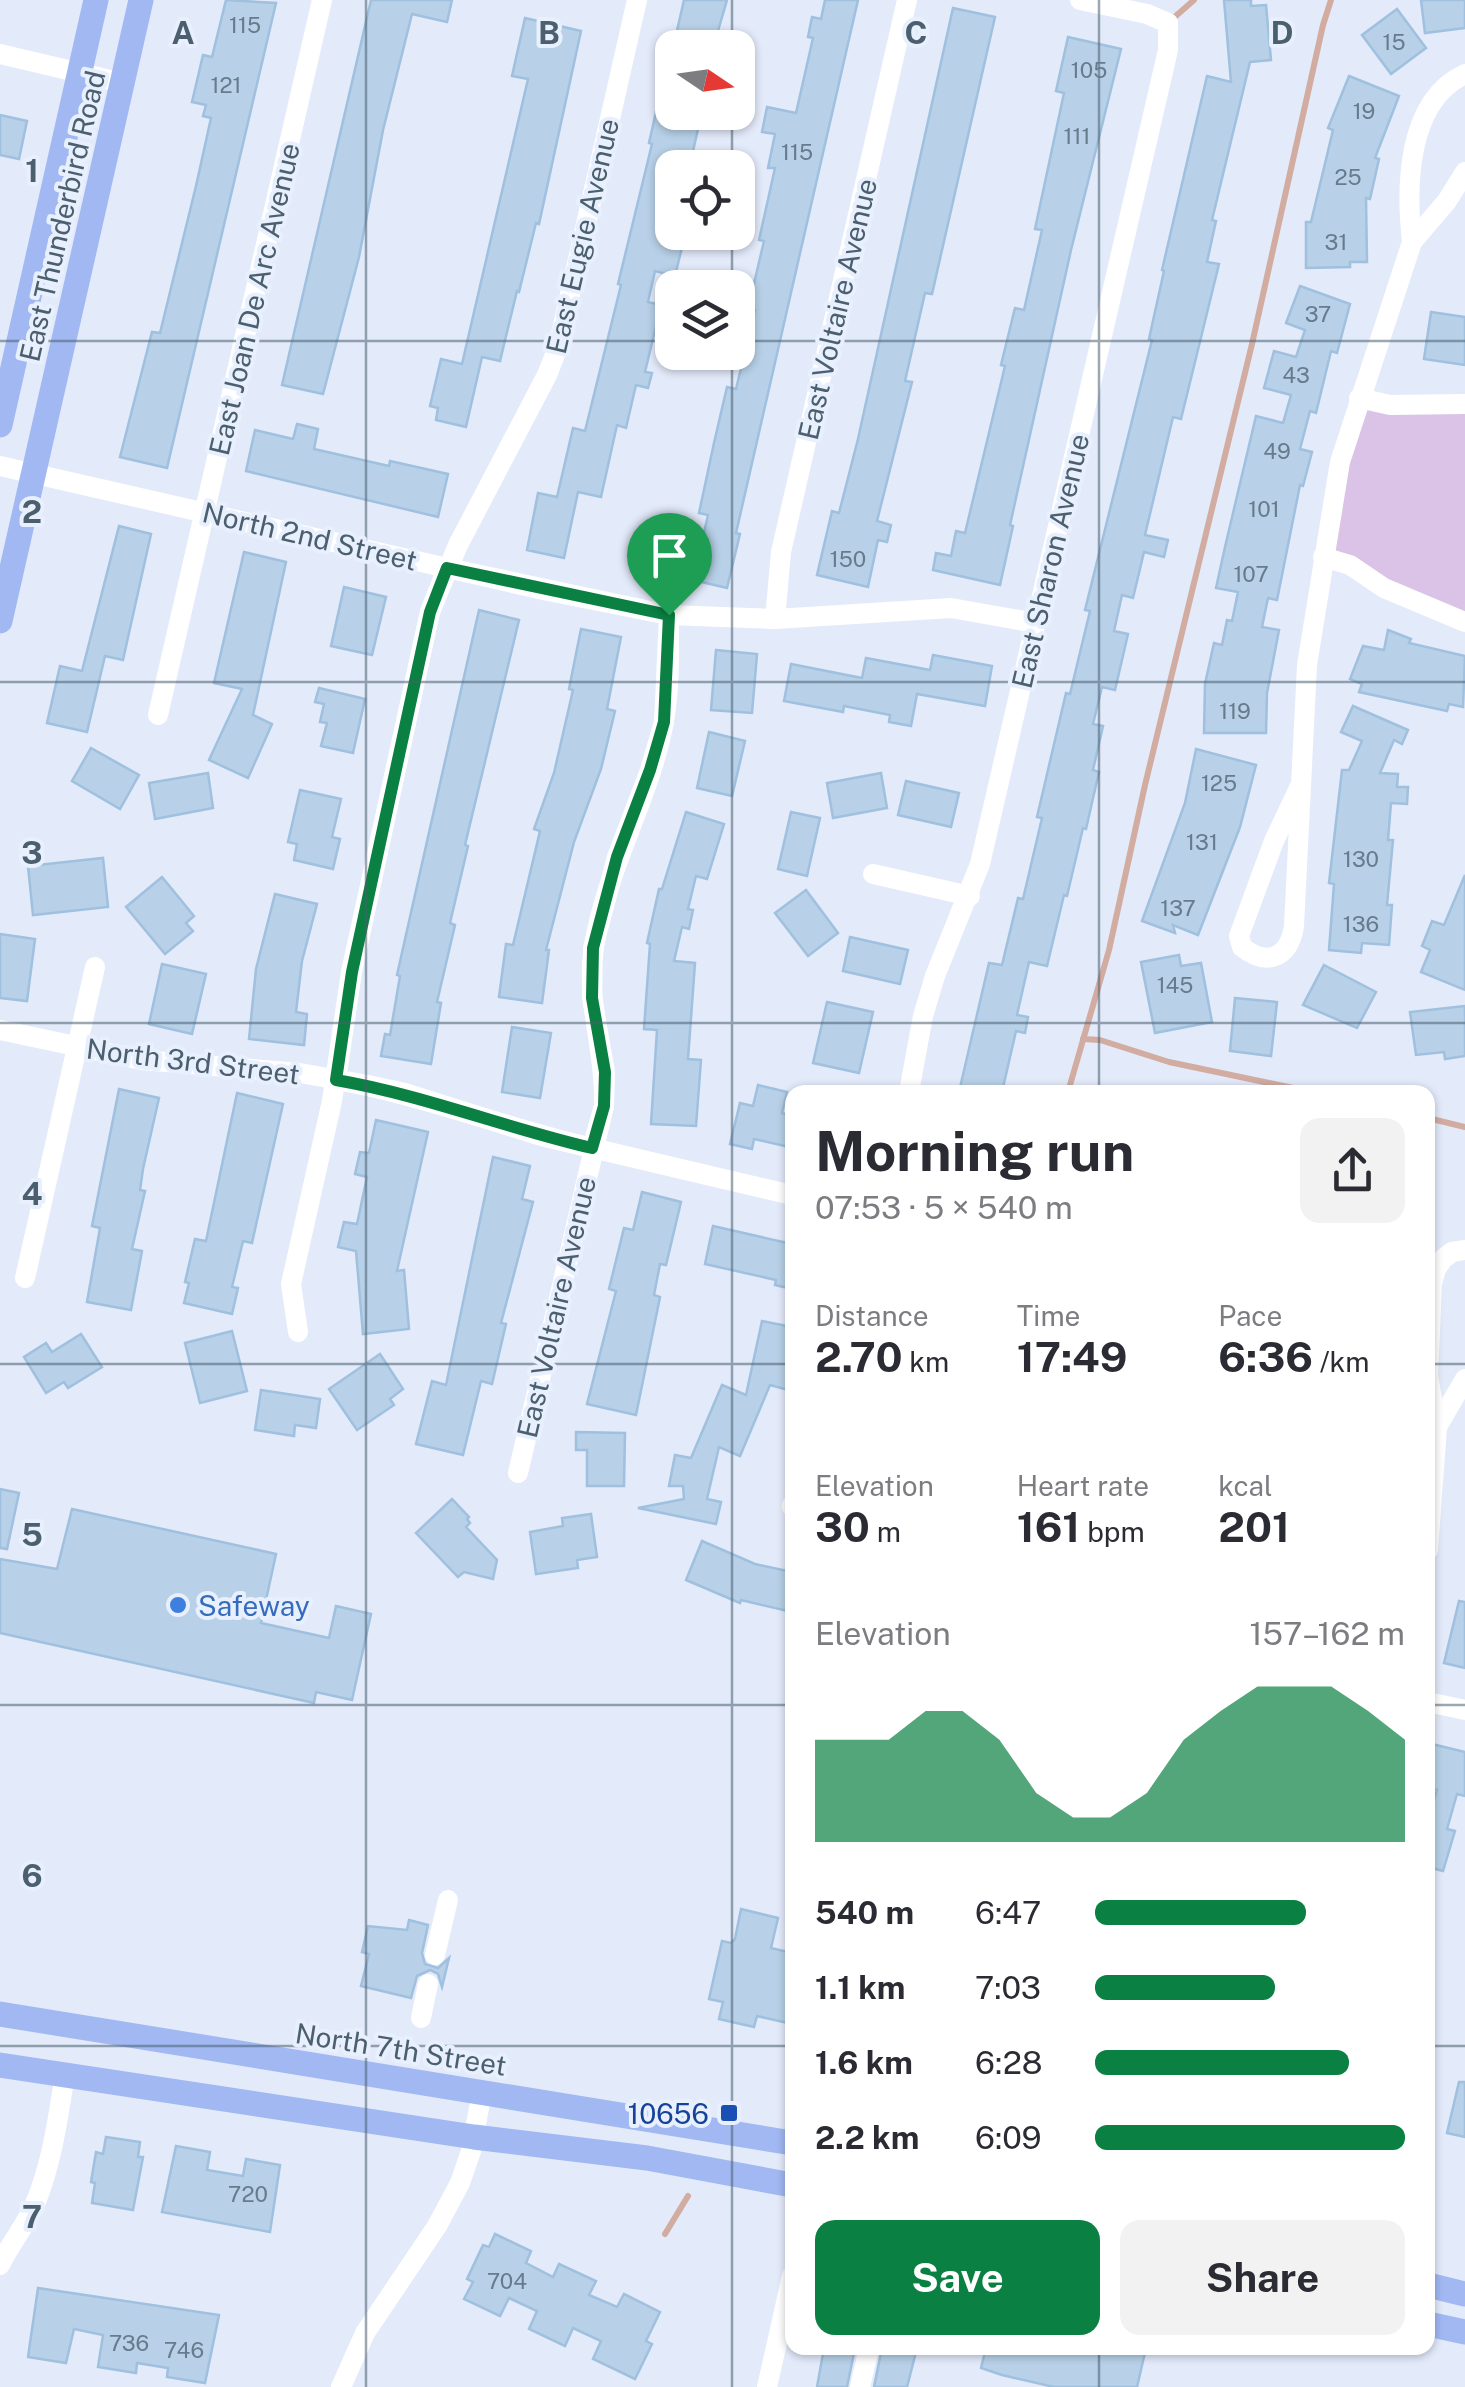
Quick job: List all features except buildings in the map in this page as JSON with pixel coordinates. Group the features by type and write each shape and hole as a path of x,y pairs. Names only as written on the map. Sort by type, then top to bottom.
{"main road":[{"name":"East Thunderbird Road","path":"0,425 96,0"},
{"name":"East Thunderbird Road","path":"0,621 141,0"},
{"name":"North 7th Street","path":"0,2014 785,2142"},
{"path":"0,2065 474,2137 648,2158 785,2184"},
{"path":"1435,2286 1465,2294"},
{"path":"1435,2326 1465,2332"}],"street":[{"name":"East Joan De Arc Avenue","path":"158,715 322,0"},
{"name":"East Eugie Avenue","path":"298,1332 291,1284 336,1080 356,953 430,612 447,568 547,376 558,347 637,0"},
{"name":"East Voltaire Avenue","path":"774,619 781,552 907,0"},
{"name":"East Sharon Avenue","path":"910,1085 935,976 980,864 1168,50 1168,23 1147,14 1080,0"},
{"path":"0,54 123,82"},
{"path":"1412,242 1408,194 1412,152 1428,112 1453,80 1465,74"},
{"path":"1299,788 1274,841 1239,936 1242,947 1266,959 1278,957 1292,938 1307,664 1340,462 1412,242 1448,201 1465,172"},
{"path":"1359,398 1390,405 1465,404"},
{"name":"North 2nd Street","path":"0,466 669,615 774,619 951,608 1036,623"},
{"path":"1323,557 1350,564 1384,588 1465,622"},
{"name":"East Voltaire Avenue","path":"518,1473 604,1106 605,1072 592,998 593,948 617,857 664,722 669,615"},
{"path":"874,874 970,896"},
{"path":"25,1278 96,967"},
{"name":"North 3rd Street","path":"0,1030 142,1060 300,1074 405,1093 541,1136 785,1193"},
{"path":"1435,1273 1443,1258 1465,1250"},
{"path":"1437,1427 1465,1380"},
{"path":"1435,1416 1435,1454"},
{"path":"1435,1704 1465,1710"},
{"path":"435,1954 448,1900"},
{"path":"420,2018 428,1984"},
{"path":"0,2265 14,2235 34,2208 45,2176 65,2074"},
{"path":"341,2387 365,2333 437,2226 460,2184 482,2092"},
{"path":"768,2387 785,2308"},
{"path":"860,2387 867,2355"}],"shaded area":[{"path":"1359,398 1465,404 1465,622 1323,557"}],"waterway":[{"path":"1169,22 1194,0"},
{"path":"1070,1085 1109,950 1331,0"},
{"path":"1083,1039 1279,1085"},
{"path":"1435,1120 1465,1127"},
{"path":"665,2234 688,2196"}],"place":[{"name":"Safeway","path":"178,1605"},
{"name":"10656","path":"729,2113"}],"route":[{"path":"447,568 669,615 664,722 617,857 593,948 592,998 605,1072 604,1106 592,1148 405,1093 336,1080 352,972 430,612 447,568"}]}
